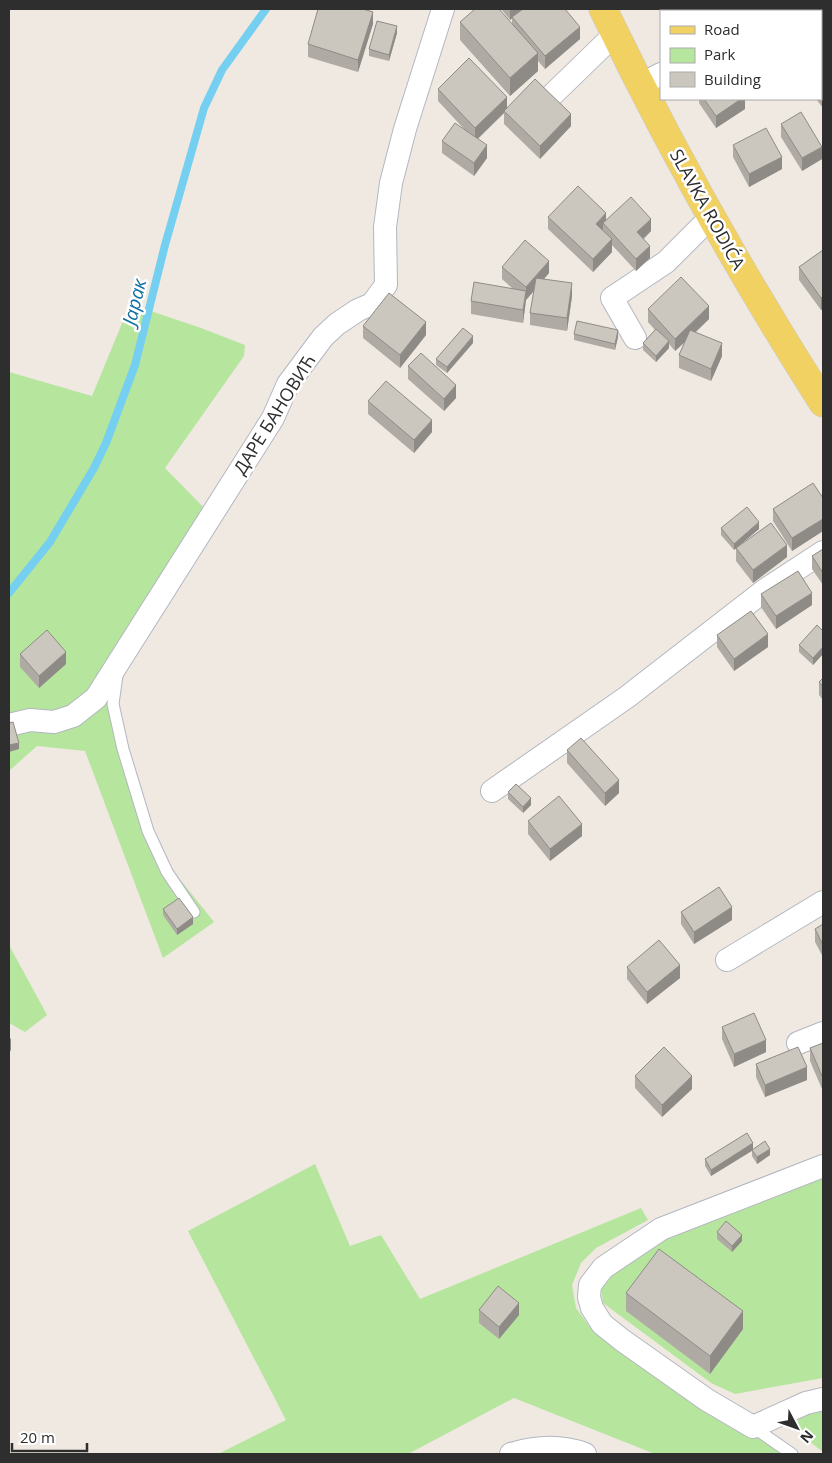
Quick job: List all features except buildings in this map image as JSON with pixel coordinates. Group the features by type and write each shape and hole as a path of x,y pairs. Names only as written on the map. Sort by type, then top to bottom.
{"main road":[{"name":"SLAVKA RODIĆA","path":"603,9 615,34 651,80 711,217 823,403"}],"street":[{"name":"ДАРЕ БАНОВИЋ","path":"9,725 30,720 54,722 73,716 96,698 273,418 288,384 323,337 337,324 358,310 372,304 386,285 385,227 391,183 405,129 443,9"},
{"path":"547,100 615,34"},
{"path":"635,338 612,298 666,262 711,217"},
{"path":"492,791 627,697 765,590 823,552"},
{"path":"727,960 823,902"},
{"path":"798,1043 823,1033"},
{"path":"823,1166 661,1229 603,1268 590,1285 589,1297 592,1308 602,1324 622,1340 707,1400 753,1427 806,1403 823,1399"},
{"path":"511,1454 550,1446 585,1454"}],"lane":[{"path":"118,664 113,704 148,831 167,872 194,912"},
{"path":"753,1427 792,1454"}],"green space":[{"path":"130,304 245,345 244,356 165,468 209,513 119,670 117,709 153,835 174,872 214,922 163,958 85,751 37,746 9,771 9,372 92,396"},
{"path":"9,945 47,1015 25,1032 9,1023"},
{"path":"315,1164 350,1246 381,1235 420,1299 641,1208 648,1220 596,1248 581,1263 572,1285 576,1308 592,1330 726,1425 757,1430 795,1454 655,1454 514,1398 408,1454 218,1454 286,1420 188,1231"},
{"path":"823,1173 823,1378 735,1394 711,1383 603,1303 600,1280 604,1265"},
{"path":"823,1402 823,1452 800,1434 797,1425 799,1417"}],"waterway":[{"name":"Јарак","path":"9,593 50,542 94,468 106,443 135,365 165,245 204,108 222,70 266,9"}]}
